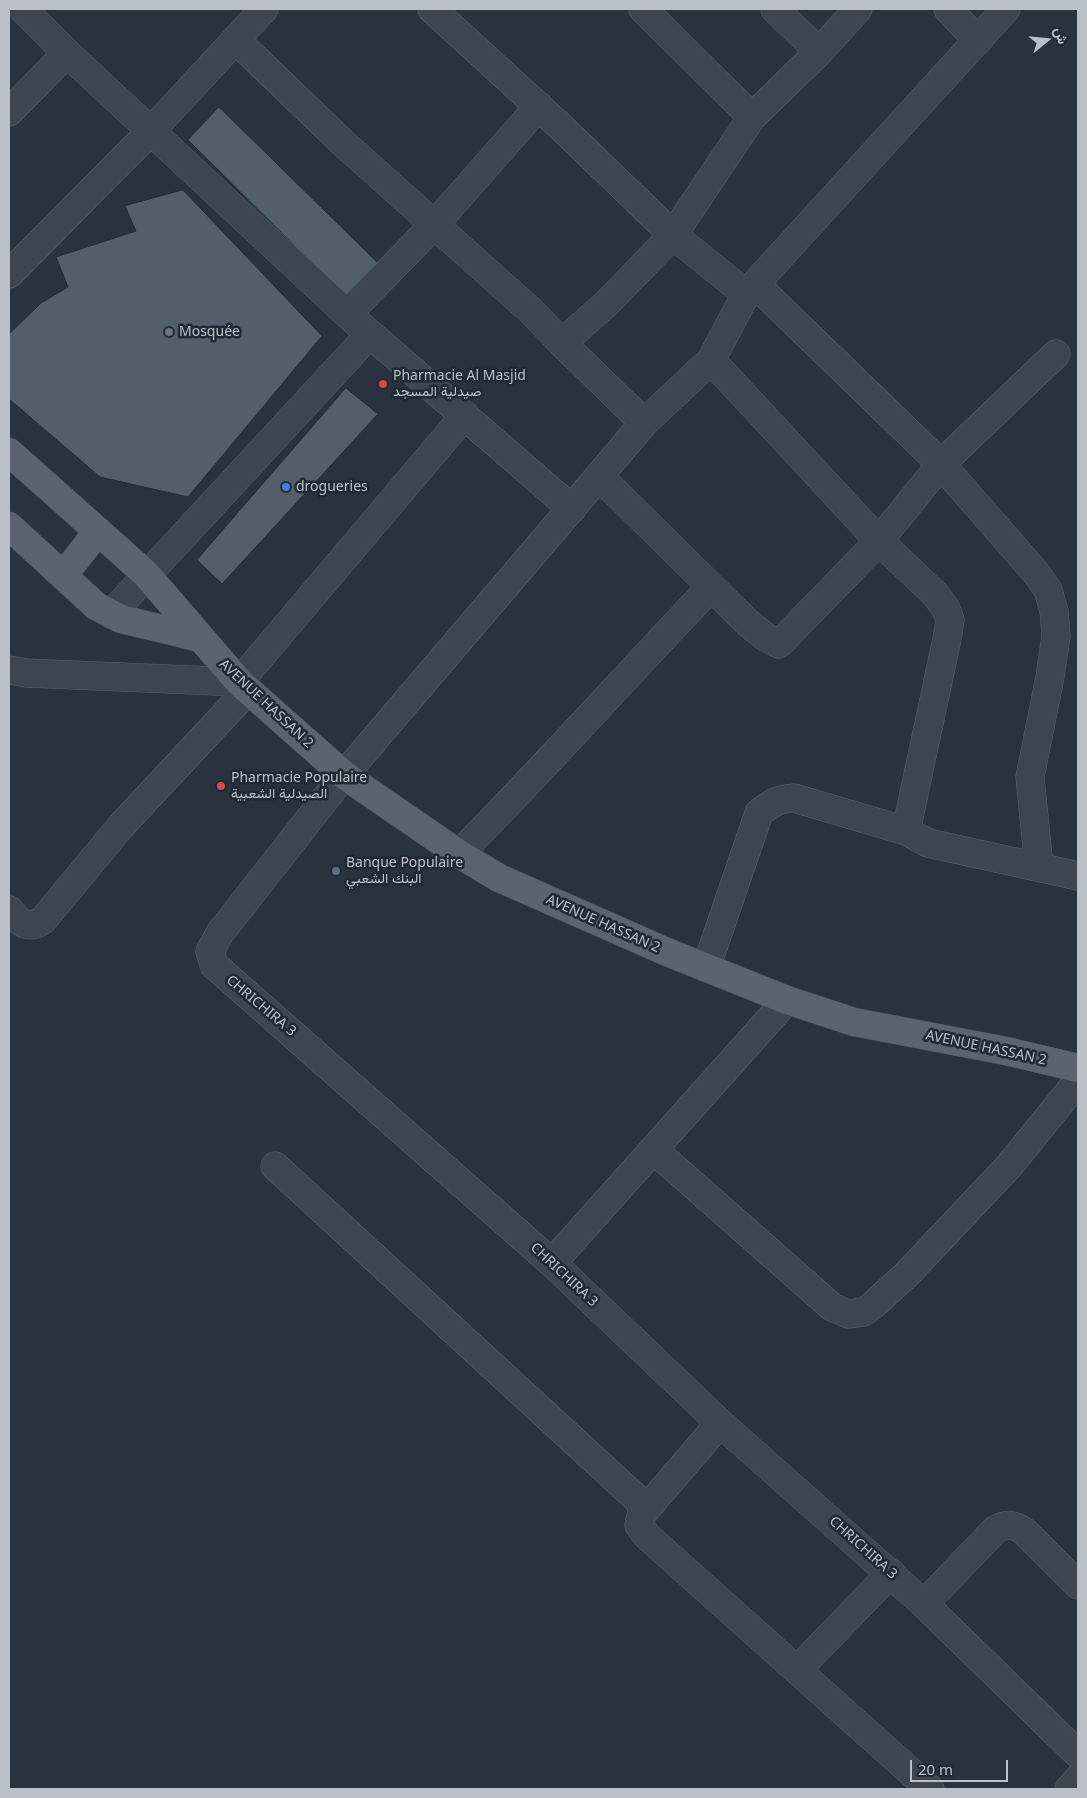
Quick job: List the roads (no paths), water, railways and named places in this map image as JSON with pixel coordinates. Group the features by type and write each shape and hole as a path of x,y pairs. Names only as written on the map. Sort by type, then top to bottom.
{"main road":[{"name":"AVENUE HASSAN 2","path":"9,452 146,574 243,686 344,775 459,854 499,878 706,968 787,1000 854,1022 1006,1051 1078,1068"},
{"path":"9,526 96,606 121,619 200,638"},
{"path":"63,576 98,531"}],"street":[{"path":"23,9 67,53 152,130 347,314 572,508"},
{"path":"9,274 152,130 264,9"},
{"path":"432,9 539,106 672,235 750,289 940,464 1036,573 1048,590 1054,611 1056,636 1050,677 1030,777 1038,866"},
{"path":"644,9 752,117"},
{"path":"775,9 819,52"},
{"path":"562,343 606,304 672,235 752,117 819,52 858,9"},
{"path":"948,9 978,41"},
{"path":"344,775 644,423 711,360 750,289 1006,9"},
{"path":"236,40 342,142 531,311 644,423"},
{"path":"9,112 67,53"},
{"path":"347,314 435,224 539,106"},
{"path":"111,614 370,334"},
{"path":"598,476 748,624 780,644 879,541 940,464 1056,354"},
{"path":"711,360 879,541 936,595 946,609 950,620 906,832"},
{"path":"9,910 20,923 26,926 37,924 43,920 121,826 243,686 465,415"},
{"path":"459,854 522,790 620,682 711,587"},
{"path":"9,670 26,673 243,686"},
{"name":"CHRICHIRA 3","path":"344,775 212,943 211,958 222,972 552,1263 720,1423 924,1604 1078,1754"},
{"path":"706,968 759,813 779,799 794,798 906,832 928,843 1078,876"},
{"path":"552,1263 655,1151 787,1000"},
{"path":"655,1151 832,1307 848,1314 856,1314 872,1306 907,1274 1008,1166 1078,1081"},
{"path":"275,1166 647,1508"},
{"path":"720,1423 638,1520 647,1536 930,1789"},
{"path":"924,1604 995,1530 1009,1524 1017,1526 1025,1532 1078,1585"},
{"path":"798,1670 890,1574"},
{"path":"1069,1789 1078,1779"}],"place":[{"name":"Mosquée","path":"169,332"},
{"name":"Pharmacie Al Masjid صيدلية المسجد","path":"383,384"},
{"name":"drogueries","path":"286,487"},
{"name":"Pharmacie Populaire الصيدلية الشعبية","path":"221,786"},
{"name":"Banque Populaire البنك الشعبي","path":"336,871"}]}
